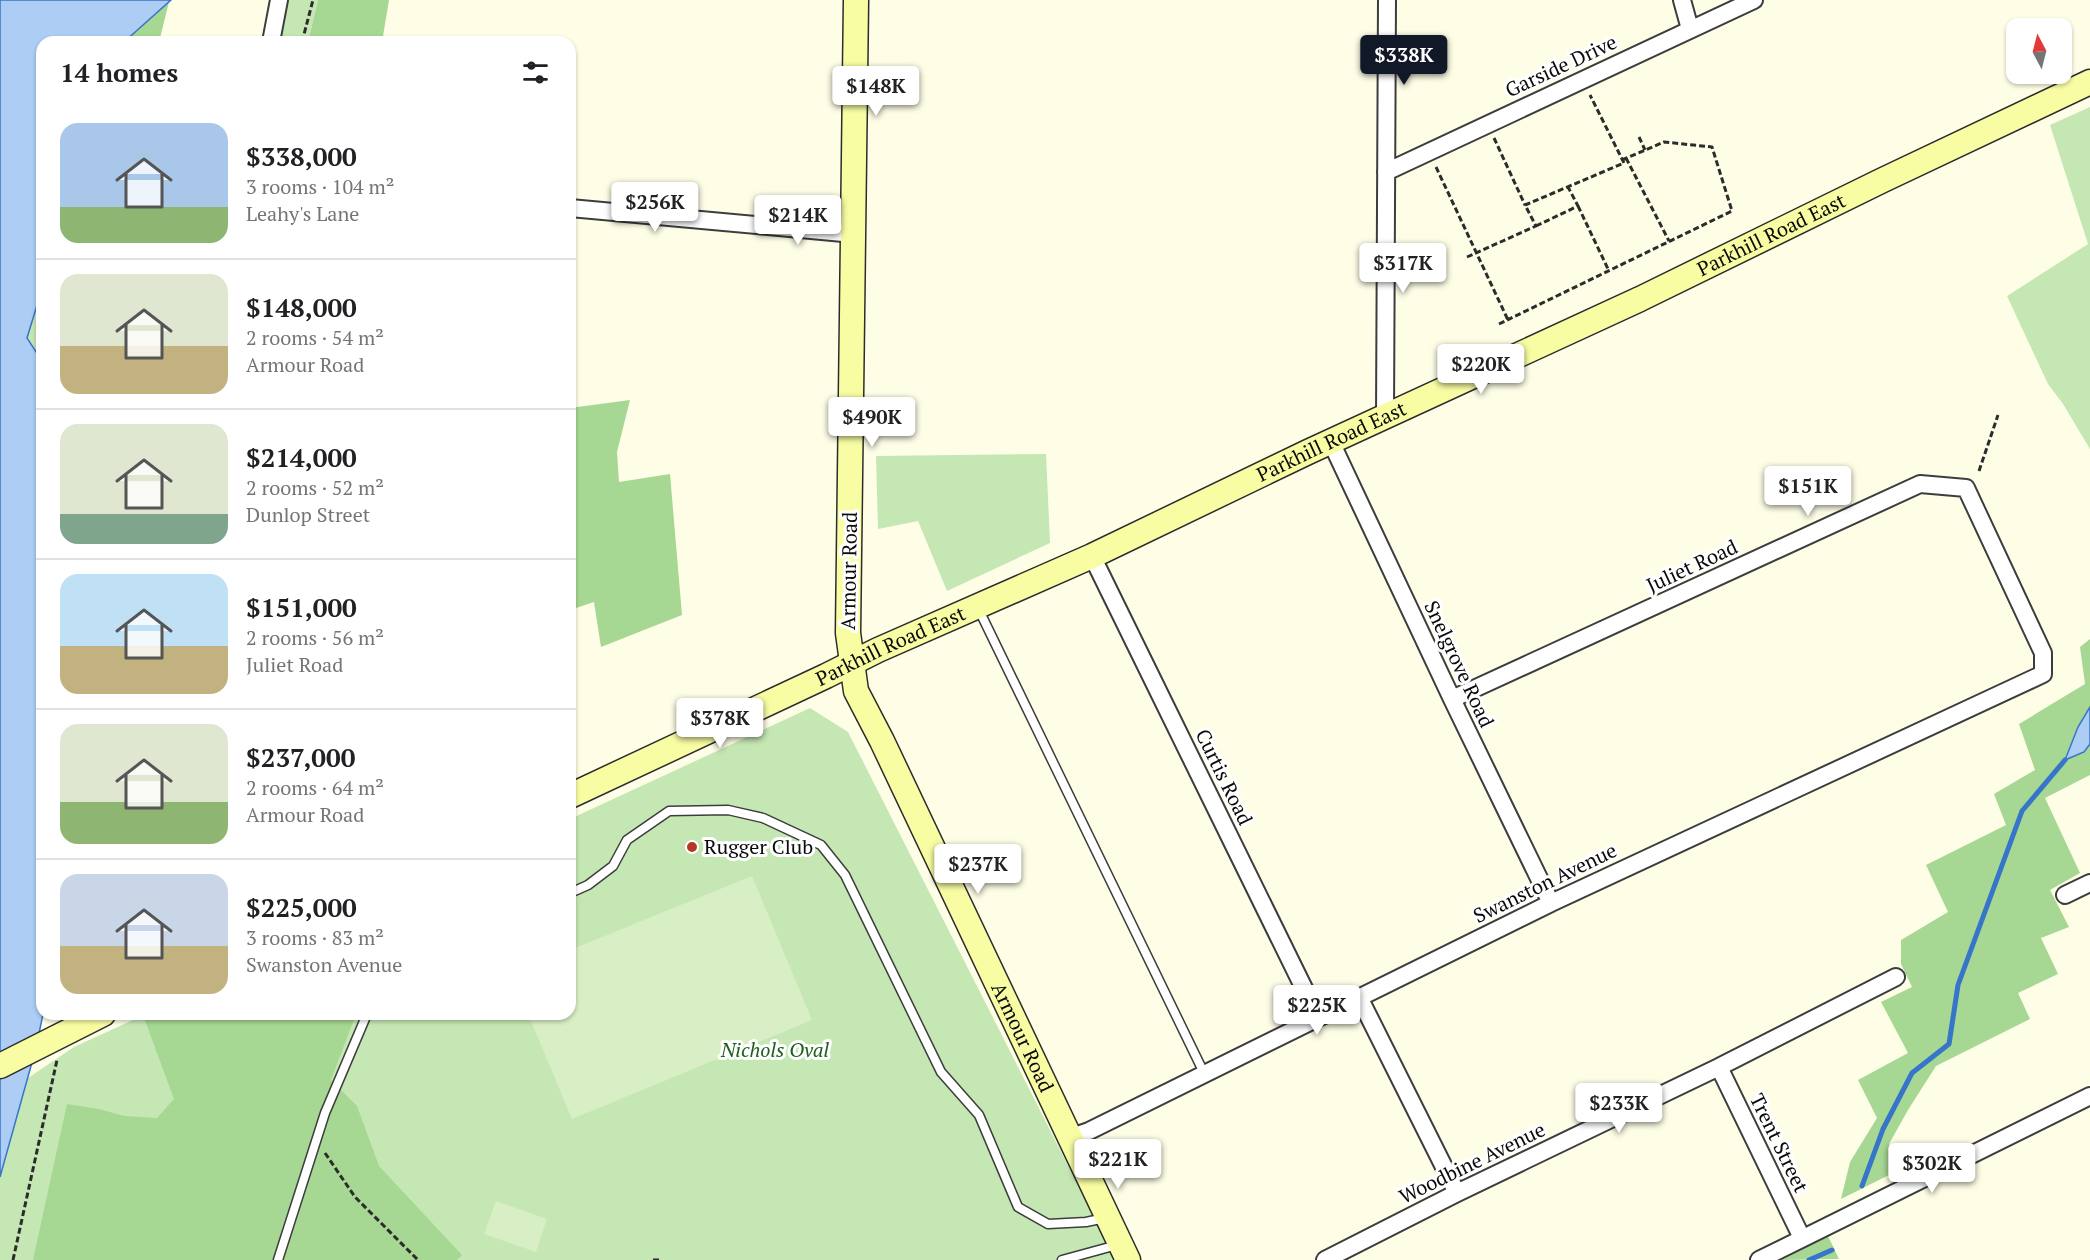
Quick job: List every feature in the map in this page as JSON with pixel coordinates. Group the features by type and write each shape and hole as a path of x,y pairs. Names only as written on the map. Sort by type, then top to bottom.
{"main road":[{"name":"Armour Road","path":"856,0 848,633 856,691 887,751 1124,1252"},
{"name":"Parkhill Road East","path":"576,793 851,663 1092,556 1640,299 1892,175 2090,82"},
{"path":"0,1066 91,1020"}],"street":[{"path":"272,36 279,0"},
{"path":"1385,417 1387,0"},
{"path":"1682,0 1690,29"},
{"name":"Garside Drive","path":"1386,172 1754,0"},
{"path":"576,209 854,234"},
{"name":"Snelgrove Road","path":"1331,442 1551,903"},
{"name":"Juliet Road","path":"1452,699 1920,484 1966,488 2043,653 2043,674"},
{"name":"Curtis Road","path":"1092,556 1318,1017"},
{"name":"Swanston Avenue","path":"1069,1138 1089,1131 1551,903 2043,674"},
{"path":"2065,895 2090,883"},
{"name":"Woodbine Avenue","path":"1325,1260 1896,977"},
{"path":"1359,997 1457,1193"},
{"name":"Trent Street","path":"1719,1066 1802,1238"},
{"path":"1759,1260 2090,1096"}],"lane":[{"path":"977,607 1204,1073"},
{"path":"576,890 588,885 613,866 627,840 669,811 728,810 763,818 821,845 845,875 941,1072 979,1114 1018,1207 1048,1224 1086,1222 1107,1217"},
{"path":"278,1260 325,1113 364,1020"},
{"path":"1062,1260 1124,1252"}],"path":[{"path":"304,36 313,0"},
{"path":"1582,79 1669,241"},
{"path":"1488,124 1536,226"},
{"path":"1639,137 1645,150"},
{"path":"1499,324 1732,211 1712,147 1664,142 1624,159 1624,163 1525,205"},
{"path":"1429,152 1508,320"},
{"path":"1568,187 1609,271"},
{"path":"1467,258 1578,206"},
{"path":"1979,471 1998,415"},
{"path":"13,1260 58,1036"},
{"path":"316,1142 355,1197 418,1260"},
{"path":"653,1260 660,1260"}],"green space":[{"path":"287,0 318,0 309,36 279,36"},
{"path":"318,0 389,0 383,36 309,36"},
{"path":"169,2 160,36 131,36"},
{"path":"2090,107 2090,449 2048,384 2007,296 2088,244 2050,125"},
{"path":"36,307 36,352 26,338"},
{"path":"630,400 617,452 619,482 670,474 682,615 601,647 594,602 576,608 576,407"},
{"path":"1046,454 1050,543 947,591 918,521 878,529 876,456"},
{"path":"2090,639 2090,707 2078,727 2065,759 2084,752 2090,744 2090,775 2045,798 2080,873 2050,890 2069,927 2041,938 2058,974 2018,993 2030,1019 1936,1066 1889,1144 1895,1172 1841,1199 1850,1162 1877,1118 1858,1080 1908,1053 1881,1002 1912,987 1901,964 1901,940 1948,912 1926,865 2006,825 1994,794 2035,770 2019,724 2085,684 2080,647"},
{"name":"Nichols Oval","path":"810,708 848,732 1116,1260 0,1260 0,1177 28,1078 74,1047 133,1020 576,1020 576,816"},
{"path":"752,876 812,1020 572,1119 531,1020 576,1020 576,948"},
{"path":"145,1020 354,1020 331,1080 357,1106 379,1166 462,1255 457,1260 33,1260 67,1104 124,1116 157,1118 174,1099"},
{"path":"496,1201 547,1219 536,1252 484,1234"},
{"path":"1828,1236 1839,1259 1782,1260"}],"water":[{"path":"0,0 171,0 131,36 36,36 36,309 27,338 36,352 36,1020 42,1020 0,1177"},
{"path":"2090,707 2090,744 2084,752 2065,760 2078,727"}],"waterway":[{"path":"1862,1186 1883,1129 1912,1073 1949,1044 1958,985 2022,811 2065,760"},
{"path":"1809,1260 1832,1250"}],"place":[{"name":"Rugger Club","path":"692,847"}]}
